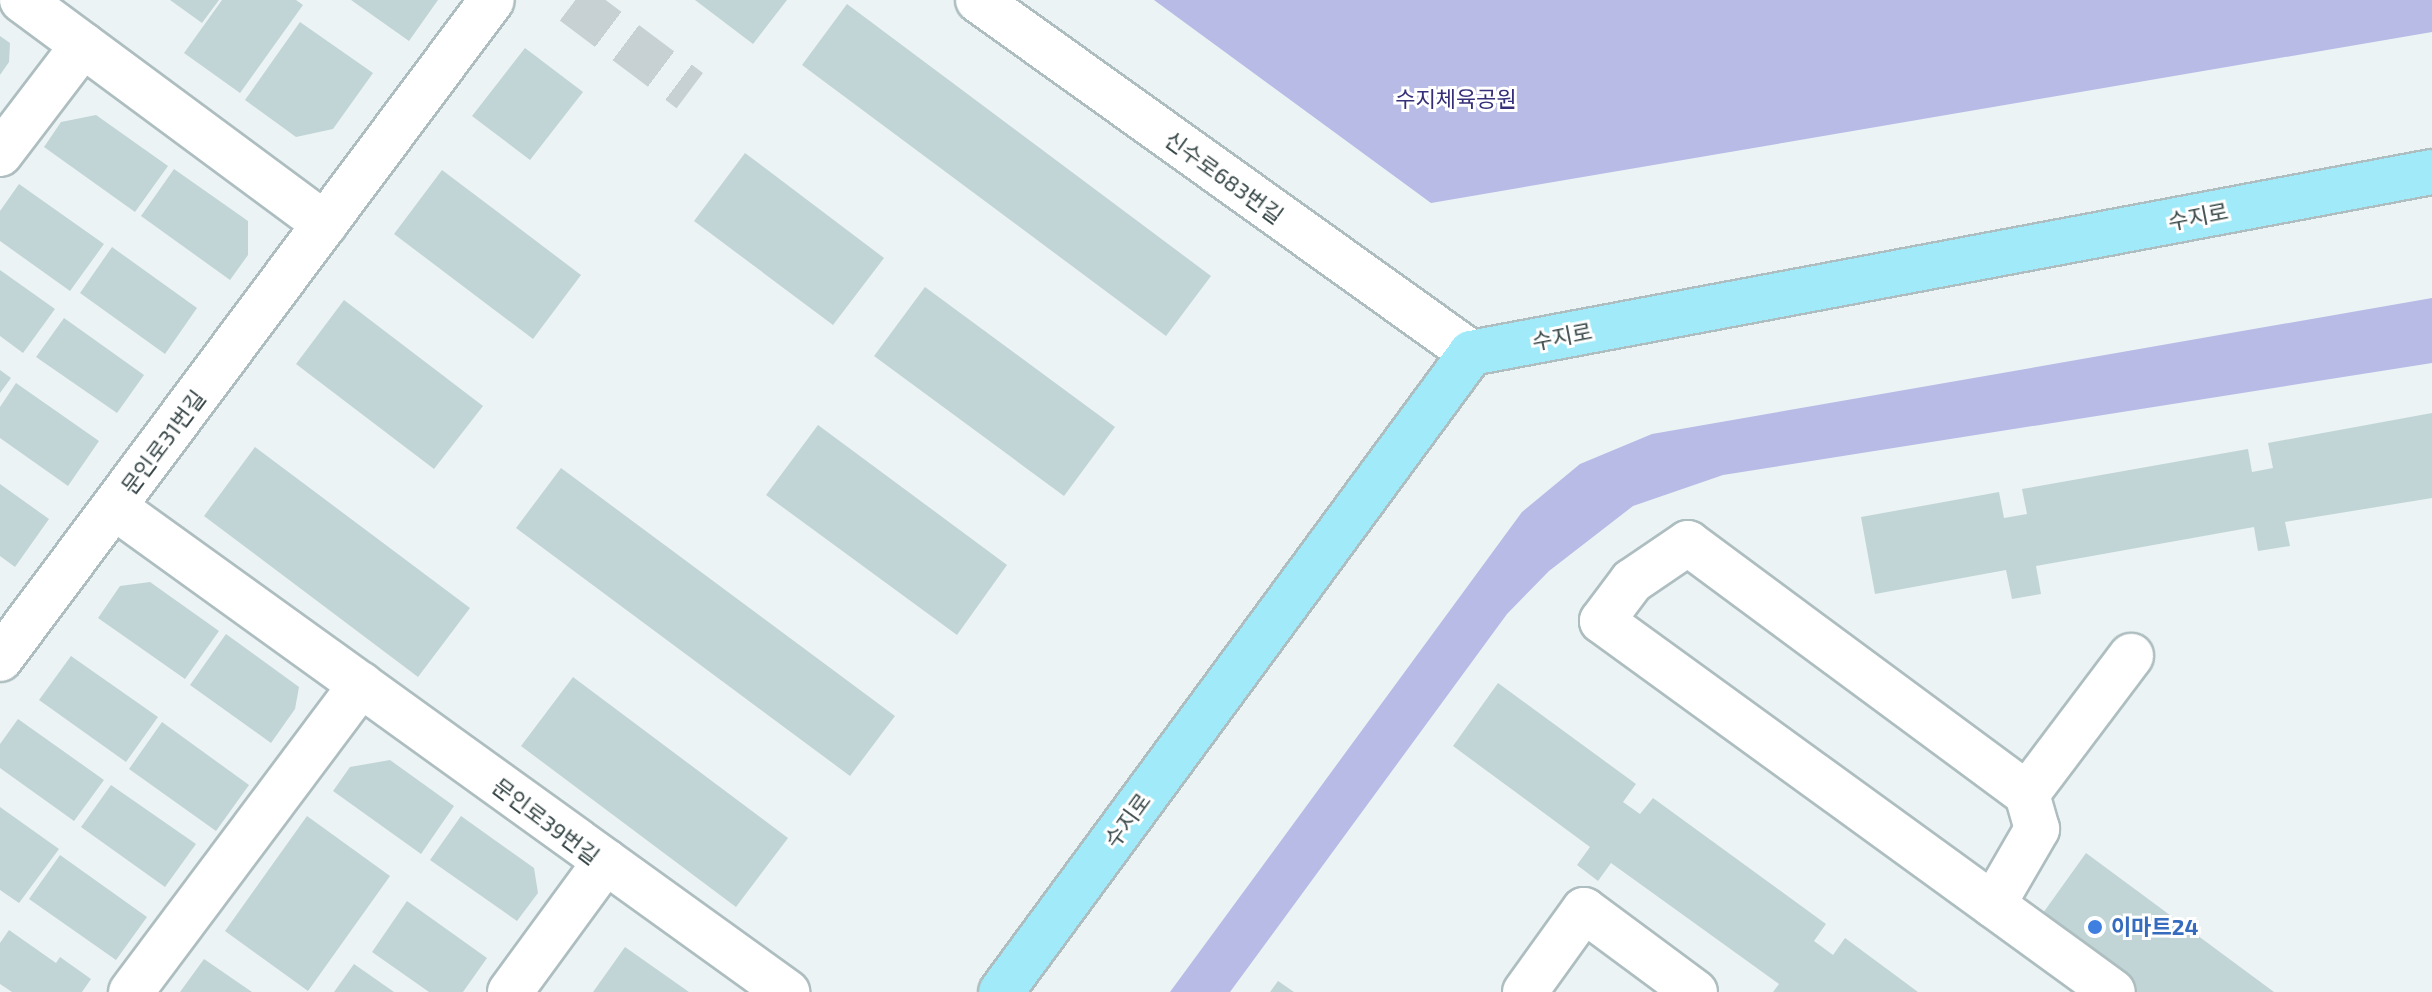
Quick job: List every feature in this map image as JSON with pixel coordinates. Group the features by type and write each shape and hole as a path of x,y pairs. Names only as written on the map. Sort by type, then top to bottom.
{"main road":[{"name":"수지로","path":"1001,992 1471,353 2432,172"}],"street":[{"path":"22,0 325,224"},
{"name":"문인로31번길","path":"0,659 492,0"},
{"name":"신수로683번길","path":"978,0 1471,353"},
{"path":"0,154 83,45"},
{"name":"문인로39번길","path":"114,507 606,861 510,992"},
{"path":"1993,905 2037,829 2027,794 1688,543 1632,581 1602,621 1993,905 2113,992"},
{"path":"2027,794 2131,656"},
{"path":"131,992 361,684"},
{"path":"606,861 787,992"},
{"path":"1525,992 1584,910 1695,992"}],"green space":[{"name":"수지체육공원","path":"1154,0 2432,0 2432,32 1431,203"},
{"path":"2432,298 2432,363 1723,475 1633,506 1549,571 1507,614 1230,992 1170,992 1522,512 1580,464 1652,434"}],"building":[{"path":"170,0 219,0 202,23"},
{"path":"222,0 296,0 303,5 240,93 184,53"},
{"path":"351,0 438,0 409,41"},
{"path":"695,0 787,0 753,44"},
{"path":"847,4 1211,276 1166,336 802,65"},
{"path":"300,22 373,73 333,129 296,137 245,100"},
{"path":"0,36 10,43 9,62 0,75"},
{"path":"525,48 583,92 530,160 472,116"},
{"path":"96,115 168,166 135,212 44,147 61,122"},
{"path":"745,153 884,258 833,325 694,221"},
{"path":"174,169 248,221 248,255 230,280 141,216"},
{"path":"442,170 581,275 533,339 394,234"},
{"path":"19,184 104,244 70,291 0,241 0,211"},
{"path":"112,247 197,308 165,354 80,293"},
{"path":"0,270 55,309 23,353 0,336"},
{"path":"925,287 1115,427 1064,496 874,356"},
{"path":"344,300 483,406 434,469 296,364"},
{"path":"64,318 144,375 117,413 36,357"},
{"path":"0,370 11,378 0,393"},
{"path":"16,383 99,441 68,486 0,438 0,407"},
{"path":"2432,413 2432,498 2285,522 2290,546 2258,551 2254,527 2036,566 2041,594 2012,599 2006,570 1875,594 1861,517 1999,492 2004,518 2027,514 2022,489 2248,449 2252,472 2273,468 2268,443"},
{"path":"818,425 1007,565 957,635 766,495"},
{"path":"255,447 470,608 418,677 204,516"},
{"path":"561,468 895,716 850,776 516,528"},
{"path":"0,484 49,519 15,567 0,556"},
{"path":"150,582 219,631 185,679 98,618 120,586"},
{"path":"226,634 299,687 295,709 271,743 190,685"},
{"path":"71,656 158,717 126,762 39,700"},
{"path":"573,677 788,838 736,907 521,746"},
{"path":"1498,683 1636,784 1623,802 1640,814 1653,798 1826,924 1814,941 1833,955 1845,938 1918,992 1773,992 1779,984 1611,863 1598,881 1577,865 1590,847 1453,746"},
{"path":"18,719 104,780 74,821 0,768 0,744"},
{"path":"162,722 249,785 216,831 129,769"},
{"path":"390,760 454,806 421,854 333,791 350,767"},
{"path":"111,785 196,844 165,887 81,827"},
{"path":"0,807 59,849 19,903 0,890"},
{"path":"307,816 390,876 308,991 225,931"},
{"path":"461,816 534,868 538,893 517,921 430,860"},
{"path":"2086,853 2274,992 2137,992 2038,920"},
{"path":"60,855 147,917 116,960 29,899"},
{"path":"407,901 487,958 463,992 429,992 372,952"},
{"path":"9,930 56,963 60,957 91,979 82,992 12,992 0,984 0,943"},
{"path":"625,947 689,992 593,992"},
{"path":"204,959 252,992 180,992"},
{"path":"354,964 394,992 334,992"},
{"path":"1278,981 1294,992 1270,992"}],"tunnel":[{"path":"573,3 690,91"}],"place":[{"name":"이마트24","path":"2095,927"}]}
